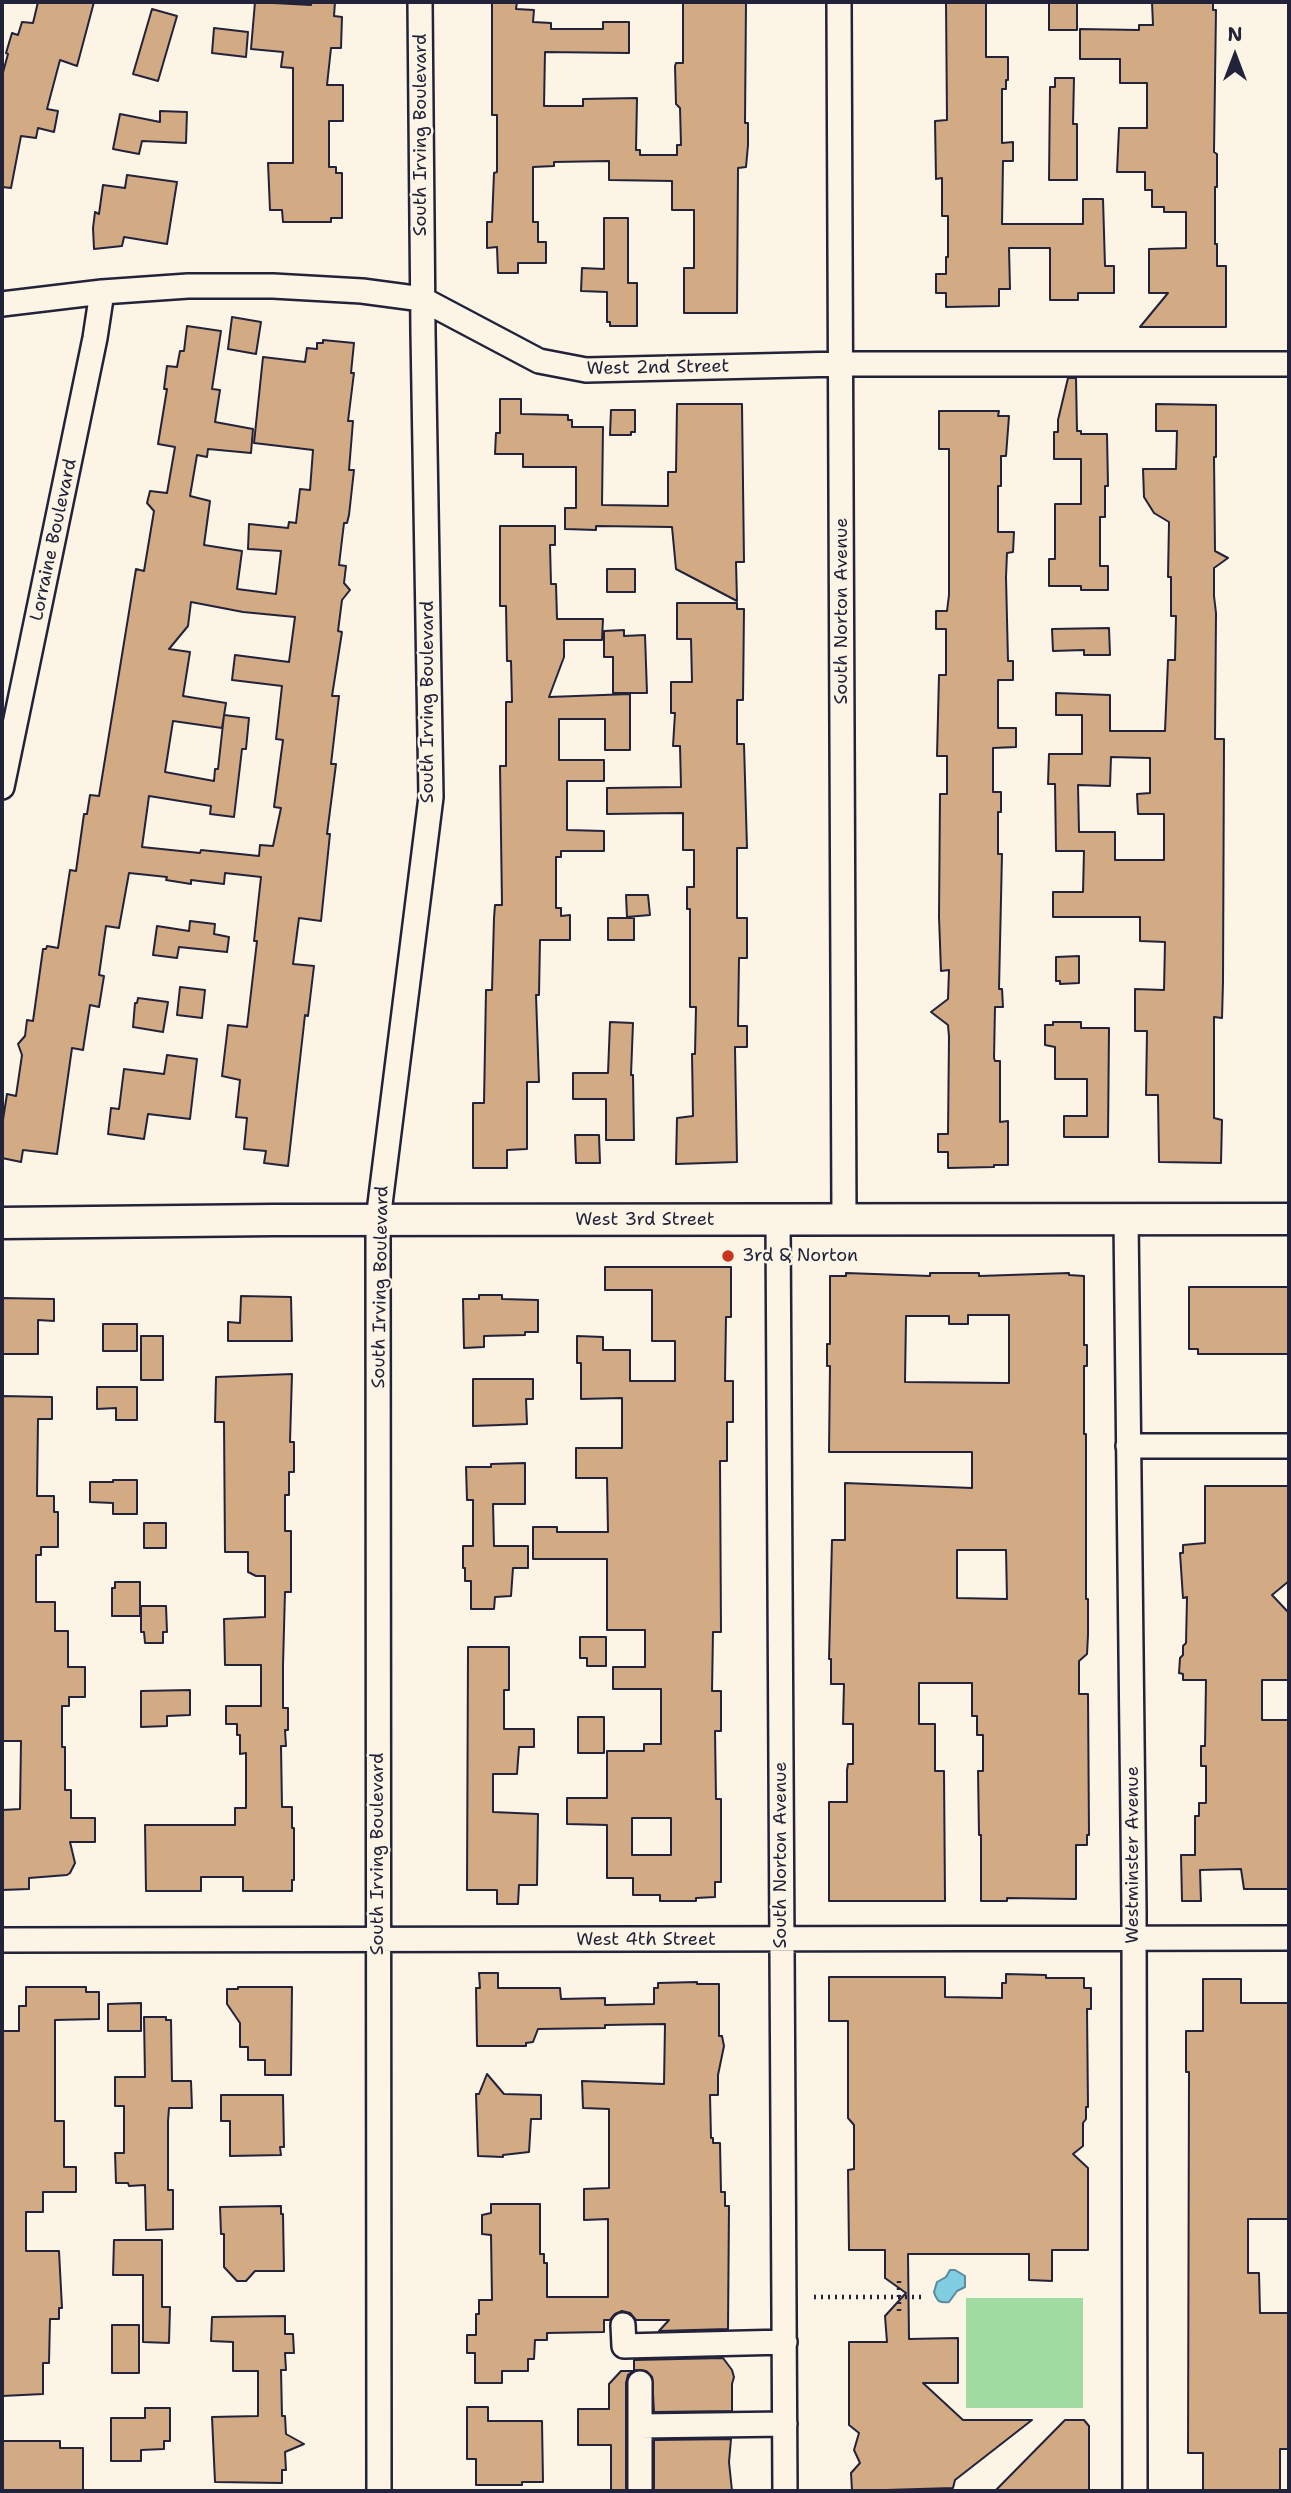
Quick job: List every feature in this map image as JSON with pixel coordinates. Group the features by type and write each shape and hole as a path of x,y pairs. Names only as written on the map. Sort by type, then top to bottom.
{"main road":[{"name":"West 3rd Street","path":"2,1223 1289,1219"}],"street":[{"name":"South Irving Boulevard","path":"379,2491 378,1220 431,797 422,299 420,2"},
{"name":"South Norton Avenue","path":"839,2 844,1220"},
{"name":"West 2nd Street","path":"2,304 102,292 188,286 273,286 362,291 422,299 539,361 586,370 841,364 1289,364"},
{"name":"Lorraine Boulevard","path":"2,787 95,338 102,292"},
{"name":"Westminster Avenue","path":"1126,1219 1134,1940 1135,2491"},
{"name":"South Norton Avenue","path":"778,1220 785,2491"},
{"path":"1128,1446 1289,1446"},
{"name":"West 4th Street","path":"2,1940 1289,1938"},
{"path":"623,2325 624,2346 785,2342"},
{"path":"640,2383 640,2491"},
{"path":"640,2426 785,2424"}],"path":[{"path":"899,2281 899,2312"},
{"path":"814,2297 920,2297"}],"green space":[{"path":"966,2298 1083,2298 1083,2408 966,2408"}],"water":[{"path":"950,2270 965,2276 965,2287 957,2291 949,2302 941,2302 934,2292 937,2282 946,2277"}],"building":[{"path":"38,2 94,2 77,66 60,60 47,109 58,111 54,132 38,128 36,138 21,136 11,188 2,187 2,76 8,54 6,53 12,33 18,35 22,22 33,23"},
{"path":"255,2 311,5 311,2 335,2 334,16 342,17 341,48 331,48 327,85 343,85 343,121 329,121 329,167 336,167 336,173 342,173 342,218 331,218 331,222 283,222 282,210 270,210 268,163 293,163 293,68 281,67 283,52 251,49"},
{"path":"492,2 517,2 516,9 534,10 533,22 551,23 551,29 603,29 603,22 629,22 629,53 545,52 544,106 583,106 583,99 637,98 636,150 640,150 640,155 677,155 677,145 681,145 675,66 676,63 683,63 683,2 746,2 745,123 748,123 748,145 746,167 738,168 737,313 684,313 684,268 694,268 694,210 672,210 672,181 609,180 609,161 554,162 554,166 533,167 533,222 538,222 538,242 546,242 546,263 518,263 518,273 498,273 497,247 487,248 487,222 492,222 494,173 497,172 497,115 492,115"},
{"path":"946,2 986,2 986,57 1008,57 1008,80 1006,89 1002,89 1002,143 1013,142 1013,161 1003,161 1002,224 1083,224 1083,199 1103,199 1105,266 1114,266 1114,293 1078,293 1078,300 1050,300 1050,248 1009,248 1010,289 999,289 999,306 946,307 946,293 936,293 936,274 946,274 948,257 948,216 942,216 942,178 936,179 935,121 947,120"},
{"path":"1049,2 1077,2 1077,30 1049,30"},
{"path":"1152,2 1213,2 1213,10 1216,10 1215,244 1217,266 1226,266 1226,327 1140,327 1168,293 1149,293 1149,249 1186,248 1186,212 1164,212 1164,207 1152,207 1152,190 1145,190 1145,172 1117,172 1119,128 1147,128 1147,83 1120,83 1120,59 1080,59 1080,29 1139,30 1139,25 1153,25"},
{"path":"152,9 177,16 158,81 133,74"},
{"path":"214,28 248,32 246,57 212,53"},
{"path":"1055,78 1074,78 1073,124 1077,124 1077,180 1049,180 1050,87 1055,87"},
{"path":"160,111 187,112 186,143 142,141 139,154 113,149 120,114 160,122"},
{"path":"127,175 177,182 167,244 124,237 122,246 94,249 95,212 99,214 103,185 125,188"},
{"path":"604,218 628,218 628,283 637,283 637,326 610,326 610,322 607,322 607,292 581,291 582,268 604,269"},
{"path":"232,317 261,322 256,354 228,349"},
{"path":"187,326 221,331 212,389 220,390 215,422 253,429 251,453 208,449 207,457 197,455 190,496 210,501 204,545 242,551 237,589 276,594 281,551 248,549 249,524 288,528 289,522 296,523 300,489 310,490 313,450 254,443 263,357 305,362 307,348 317,349 317,343 323,343 323,340 354,343 351,373 354,373 348,421 353,421 349,470 354,470 339,565 346,566 344,583 350,590 342,600 338,631 342,632 332,696 339,696 331,764 336,764 327,834 330,834 321,921 299,918 293,964 314,966 308,1016 305,1015 288,1166 264,1163 266,1151 244,1149 247,1118 236,1117 240,1080 222,1076 228,1025 247,1027 261,877 225,873 224,884 191,880 191,884 166,880 167,877 129,873 119,928 106,926 99,975 104,976 99,1007 90,1005 83,1050 72,1048 57,1154 23,1150 21,1162 2,1158 2,1126 7,1094 16,1096 22,1055 18,1044 25,1036 27,1020 33,1021 43,949 47,946 58,948 70,870 76,871 84,814 87,814 90,795 99,796 136,569 144,571 154,511 147,503 150,491 167,493 175,447 158,444 167,389 164,389 167,366 177,367 180,351 184,351","holes":["191,602 243,612 295,617 289,662 235,655 232,680 282,686 276,739 283,740 274,807 281,808 273,846 260,845 259,856 142,847 149,796 211,806 210,814 234,817 242,749 246,749 249,718 224,715 226,703 183,696 190,652 169,649 188,626","224,717 218,769 215,769 214,781 165,772 173,721 222,728"]},
{"path":"1068,378 1076,378 1077,431 1081,431 1081,434 1107,434 1108,486 1105,486 1105,517 1100,517 1100,566 1108,566 1108,590 1081,590 1081,586 1049,586 1049,559 1055,559 1055,504 1081,504 1081,459 1054,459 1054,432 1058,432 1058,420"},
{"path":"500,399 521,399 521,414 568,415 568,420 572,420 572,427 603,427 602,505 668,506 668,472 676,472 677,404 742,404 744,562 736,562 737,601 676,569 672,527 596,526 596,530 565,529 565,508 576,508 576,467 523,467 523,454 495,454 496,433 500,433"},
{"path":"1156,404 1216,405 1215,551 1228,558 1214,568 1215,739 1224,739 1222,1018 1214,1017 1214,1118 1222,1120 1221,1163 1159,1162 1158,1095 1146,1095 1147,1031 1135,1031 1135,989 1164,990 1165,942 1140,941 1140,917 1053,917 1053,892 1083,892 1084,851 1056,851 1055,784 1048,784 1049,754 1082,754 1082,715 1056,715 1056,693 1110,695 1110,731 1165,731 1168,660 1175,660 1176,616 1171,616 1171,577 1168,577 1169,522 1154,513 1144,497 1143,469 1176,469 1177,431 1156,431","holes":["1111,757 1150,758 1150,793 1137,794 1138,814 1164,814 1164,860 1115,860 1115,832 1079,832 1078,785 1110,786"]},
{"path":"611,410 635,410 635,432 631,432 631,435 610,435"},
{"path":"939,411 999,411 998,416 1009,416 1006,456 1001,456 1001,486 998,486 998,532 1014,532 1013,552 1007,553 1006,577 1008,661 1013,661 1013,680 998,680 998,728 1016,728 1016,747 993,748 993,792 1001,792 1001,812 998,812 998,854 1002,854 999,989 1002,989 1003,1007 995,1007 994,1058 995,1061 1000,1061 1000,1122 1008,1121 1008,1165 994,1167 948,1168 948,1152 938,1152 938,1134 948,1134 949,1037 948,1025 931,1012 948,999 949,970 941,971 939,917 940,794 947,794 947,756 937,756 939,675 946,675 946,629 936,629 936,611 947,611 949,595 949,449 939,449"},
{"path":"500,526 555,526 555,545 550,545 551,584 556,584 557,619 603,619 602,640 564,640 564,657 549,697 630,694 630,750 605,750 605,719 559,719 559,760 604,760 604,781 567,781 567,830 604,831 604,851 561,851 561,857 556,857 556,908 561,908 561,916 570,915 570,940 540,940 539,995 536,995 539,1082 527,1082 527,1149 507,1150 507,1168 473,1168 473,1103 484,1103 486,990 492,990 495,905 502,905 500,766 506,766 506,702 512,702 511,661 507,661 506,606 500,606"},
{"path":"607,569 635,569 635,592 607,592"},
{"path":"677,603 737,603 737,609 744,609 743,700 737,700 737,744 744,744 747,848 737,848 737,918 747,918 747,958 739,958 738,1026 747,1026 747,1047 735,1047 737,1162 676,1164 677,1118 693,1116 692,1054 695,1054 696,1007 690,1007 690,909 687,909 687,887 694,887 694,850 683,850 683,813 607,814 607,788 681,787 680,746 673,746 675,713 671,713 671,682 692,682 691,639 677,639"},
{"path":"1109,628 1110,655 1084,655 1084,650 1053,651 1052,629"},
{"path":"624,630 624,636 645,635 647,693 613,693 613,657 604,657 604,631"},
{"path":"626,895 648,895 650,915 627,917"},
{"path":"608,918 634,918 634,940 608,940"},
{"path":"190,921 215,924 214,934 229,937 227,952 179,947 177,958 153,955 157,926 189,931"},
{"path":"1079,956 1079,983 1060,984 1060,981 1056,981 1056,957"},
{"path":"180,987 205,990 202,1018 177,1015"},
{"path":"138,998 168,1002 163,1032 133,1027 135,1003"},
{"path":"610,1022 633,1023 631,1075 634,1140 606,1140 606,1099 573,1099 573,1073 608,1073"},
{"path":"1053,1022 1081,1022 1081,1028 1109,1028 1108,1137 1064,1137 1064,1116 1087,1116 1087,1079 1055,1079 1055,1047 1045,1045 1045,1025 1053,1025"},
{"path":"167,1055 197,1059 190,1119 148,1114 144,1139 108,1134 111,1108 119,1109 124,1069 164,1074"},
{"path":"575,1135 599,1135 600,1163 576,1163"},
{"path":"605,1267 731,1267 731,1317 726,1317 725,1381 733,1381 733,1422 727,1422 727,1461 720,1461 721,1632 713,1632 712,1691 721,1691 721,1731 715,1731 716,1799 721,1799 721,1882 715,1882 715,1897 696,1898 696,1901 660,1901 660,1895 633,1895 633,1878 607,1878 607,1825 567,1824 567,1798 607,1798 607,1751 644,1751 644,1744 661,1744 661,1689 613,1689 613,1667 645,1667 645,1630 607,1630 607,1559 533,1559 533,1527 557,1527 557,1532 608,1532 607,1478 576,1478 576,1448 622,1448 622,1398 581,1399 581,1363 577,1363 577,1336 603,1337 603,1350 630,1350 630,1381 675,1381 675,1341 652,1341 652,1290 605,1290","holes":["632,1818 671,1818 671,1855 632,1855"]},
{"path":"846,1273 930,1276 930,1273 979,1273 979,1276 1069,1273 1084,1276 1084,1345 1087,1345 1087,1366 1084,1366 1084,1434 1088,1635 1087,1654 1079,1661 1079,1694 1088,1694 1089,1835 1087,1845 1076,1845 1076,1899 1007,1898 1007,1901 981,1901 978,1771 983,1771 983,1735 977,1735 977,1716 972,1716 972,1683 919,1683 919,1724 935,1724 935,1771 944,1771 945,1901 829,1901 829,1802 847,1802 847,1770 848,1764 853,1764 853,1724 843,1724 844,1684 831,1684 829,1659 832,1540 845,1540 845,1483 972,1488 972,1452 829,1452 830,1366 827,1366 827,1344 830,1344 830,1276 846,1276","holes":["968,1315 1009,1315 1009,1383 905,1382 906,1316 949,1316 949,1324 968,1324","957,1550 1006,1550 1007,1599 957,1598"]},
{"path":"1189,1287 1289,1287 1289,1354 1198,1354 1198,1349 1189,1349"},
{"path":"479,1295 538,1300 538,1332 484,1336 484,1347 464,1348 463,1299 479,1299"},
{"path":"241,1296 291,1297 292,1341 228,1341 228,1322 240,1323"},
{"path":"2,1298 54,1299 54,1321 38,1320 38,1354 2,1354"},
{"path":"103,1324 137,1324 137,1351 103,1351"},
{"path":"141,1336 163,1336 163,1380 141,1380"},
{"path":"292,1374 290,1442 294,1442 294,1472 289,1472 289,1495 285,1495 285,1531 291,1531 291,1592 285,1592 283,1665 283,1708 288,1708 288,1730 285,1730 286,1746 281,1746 282,1807 292,1807 294,1828 292,1891 243,1891 243,1877 201,1877 201,1891 146,1891 145,1825 235,1825 235,1808 246,1808 246,1753 240,1754 237,1724 226,1724 226,1706 261,1706 261,1665 225,1665 224,1619 265,1617 265,1576 248,1572 248,1552 225,1552 224,1422 215,1422 216,1377"},
{"path":"473,1379 533,1379 533,1399 526,1399 527,1424 473,1426"},
{"path":"97,1387 137,1387 137,1420 116,1420 116,1408 97,1409"},
{"path":"2,1396 52,1397 52,1419 38,1419 37,1496 54,1496 54,1512 58,1512 58,1547 41,1547 41,1555 36,1555 36,1602 55,1602 55,1631 68,1631 68,1667 85,1667 85,1697 69,1697 69,1706 62,1706 62,1747 65,1747 65,1790 71,1790 71,1818 95,1818 95,1842 70,1842 75,1863 67,1875 29,1878 29,1889 2,1890 2,1810 20,1809 21,1741 2,1741"},
{"path":"525,1463 525,1504 493,1504 494,1546 528,1546 528,1568 513,1568 511,1596 495,1597 494,1609 471,1609 471,1581 465,1581 463,1568 463,1546 473,1546 473,1500 467,1500 466,1467"},
{"path":"137,1480 137,1514 113,1514 113,1503 90,1502 90,1482"},
{"path":"1205,1486 1289,1486 1289,1581 1272,1595 1289,1613 1289,1680 1262,1680 1262,1720 1289,1720 1289,1889 1244,1889 1241,1869 1200,1870 1201,1901 1182,1901 1181,1855 1195,1855 1195,1816 1199,1816 1199,1803 1206,1803 1206,1766 1201,1766 1201,1746 1205,1746 1206,1680 1183,1680 1183,1674 1179,1673 1180,1658 1186,1643 1187,1597 1183,1598 1180,1553 1183,1553 1183,1545 1205,1543"},
{"path":"144,1523 166,1523 166,1548 144,1548"},
{"path":"115,1582 140,1582 140,1616 112,1616 112,1588 115,1588"},
{"path":"141,1606 166,1606 167,1632 163,1632 163,1643 145,1643 144,1632 141,1632"},
{"path":"580,1637 606,1637 606,1666 587,1666 587,1658 580,1658"},
{"path":"468,1647 509,1647 509,1690 504,1690 504,1729 534,1729 534,1747 519,1747 517,1774 493,1774 493,1812 538,1814 537,1885 519,1885 518,1904 497,1904 497,1890 467,1890"},
{"path":"190,1690 190,1715 167,1716 167,1726 141,1727 141,1691"},
{"path":"578,1717 604,1717 604,1753 578,1753"},
{"path":"479,1973 498,1973 498,1988 560,1988 561,1999 605,1998 605,2005 654,2004 654,1988 658,1988 658,1983 719,1984 719,2036 722,2036 724,2046 718,2075 718,2095 710,2095 711,2138 713,2143 720,2143 721,2192 725,2192 725,2206 729,2206 728,2329 659,2331 669,2320 636,2320 630,2313 622,2311 610,2320 604,2320 604,2332 547,2333 547,2340 535,2340 534,2359 528,2359 528,2371 502,2371 502,2383 475,2383 475,2353 467,2353 467,2335 476,2335 479,2300 492,2300 491,2235 482,2234 482,2215 491,2213 491,2204 540,2204 540,2254 544,2254 544,2263 547,2263 547,2297 608,2297 608,2219 584,2220 584,2189 609,2188 609,2109 583,2108 582,2081 664,2084 665,2024 538,2029 533,2042 526,2043 526,2046 477,2046 476,1988 480,1988"},
{"path":"1006,1974 1084,1978 1084,1988 1091,1988 1091,2009 1087,2009 1088,2107 1083,2123 1083,2146 1073,2154 1088,2168 1088,2250 1052,2250 1052,2281 1029,2280 1029,2254 908,2254 909,2339 958,2338 958,2383 923,2383 963,2420 1032,2420 955,2480 953,2488 852,2491 851,2473 860,2463 854,2450 859,2433 849,2425 849,2342 887,2342 885,2316 906,2293 885,2278 885,2250 849,2250 848,2170 854,2169 854,2125 848,2118 848,2021 829,2021 829,1977 945,1977 945,1997 1002,1998 1002,1983 1006,1983"},
{"path":"1203,1979 1241,1979 1241,2003 1289,2003 1289,2219 1248,2219 1248,2273 1259,2273 1260,2313 1289,2313 1289,2449 1280,2449 1280,2491 1203,2491 1203,2453 1188,2453 1189,2072 1186,2072 1186,2031 1203,2031"},
{"path":"26,1987 86,1987 86,1992 99,1992 99,2019 55,2020 55,2121 64,2121 64,2167 76,2167 76,2192 43,2192 43,2212 26,2212 26,2251 59,2251 62,2308 59,2308 59,2319 50,2319 49,2363 43,2363 43,2394 2,2396 2,2031 19,2031 19,2006 26,2006"},
{"path":"292,1987 291,2075 265,2075 265,2060 248,2060 248,2047 240,2047 240,2023 227,2004 227,1989"},
{"path":"141,2003 141,2031 108,2031 108,2004"},
{"path":"144,2017 166,2017 166,2020 171,2020 172,2081 191,2081 192,2108 169,2108 168,2190 173,2190 173,2229 146,2230 145,2185 116,2183 115,2153 124,2153 124,2106 115,2106 115,2077 145,2077"},
{"path":"487,2074 504,2094 541,2095 541,2119 531,2119 529,2152 503,2157 478,2156 476,2094 479,2094"},
{"path":"221,2095 283,2095 284,2147 280,2147 281,2155 230,2156 230,2121 221,2121"},
{"path":"281,2206 284,2271 255,2271 246,2281 237,2281 224,2267 224,2234 221,2234 220,2207"},
{"path":"114,2240 162,2240 162,2307 170,2307 169,2343 143,2342 143,2275 113,2275"},
{"path":"285,2316 285,2334 293,2334 294,2353 285,2353 286,2370 281,2370 282,2416 285,2416 286,2434 304,2444 285,2452 286,2470 282,2470 282,2483 215,2482 212,2417 258,2416 258,2371 233,2371 233,2342 211,2341 212,2317"},
{"path":"112,2325 139,2325 139,2373 112,2373"},
{"path":"723,2358 734,2377 732,2411 654,2412 652,2377 646,2371 634,2370 634,2360"},
{"path":"621,2371 633,2371 628,2375 626,2383 626,2491 611,2491 611,2445 578,2445 578,2409 609,2409 609,2384"},
{"path":"467,2407 488,2407 488,2421 542,2421 543,2482 476,2485 476,2459 467,2459"},
{"path":"145,2408 170,2408 170,2441 164,2441 164,2449 141,2450 141,2461 111,2461 111,2418 145,2418"},
{"path":"1065,2420 1084,2420 1089,2426 1089,2491 995,2491"},
{"path":"731,2439 729,2462 732,2491 654,2491 654,2440"},
{"path":"2,2441 60,2441 60,2448 83,2448 83,2490 2,2491"}],"place":[{"name":"3rd & Norton","path":"728,1256"}]}
